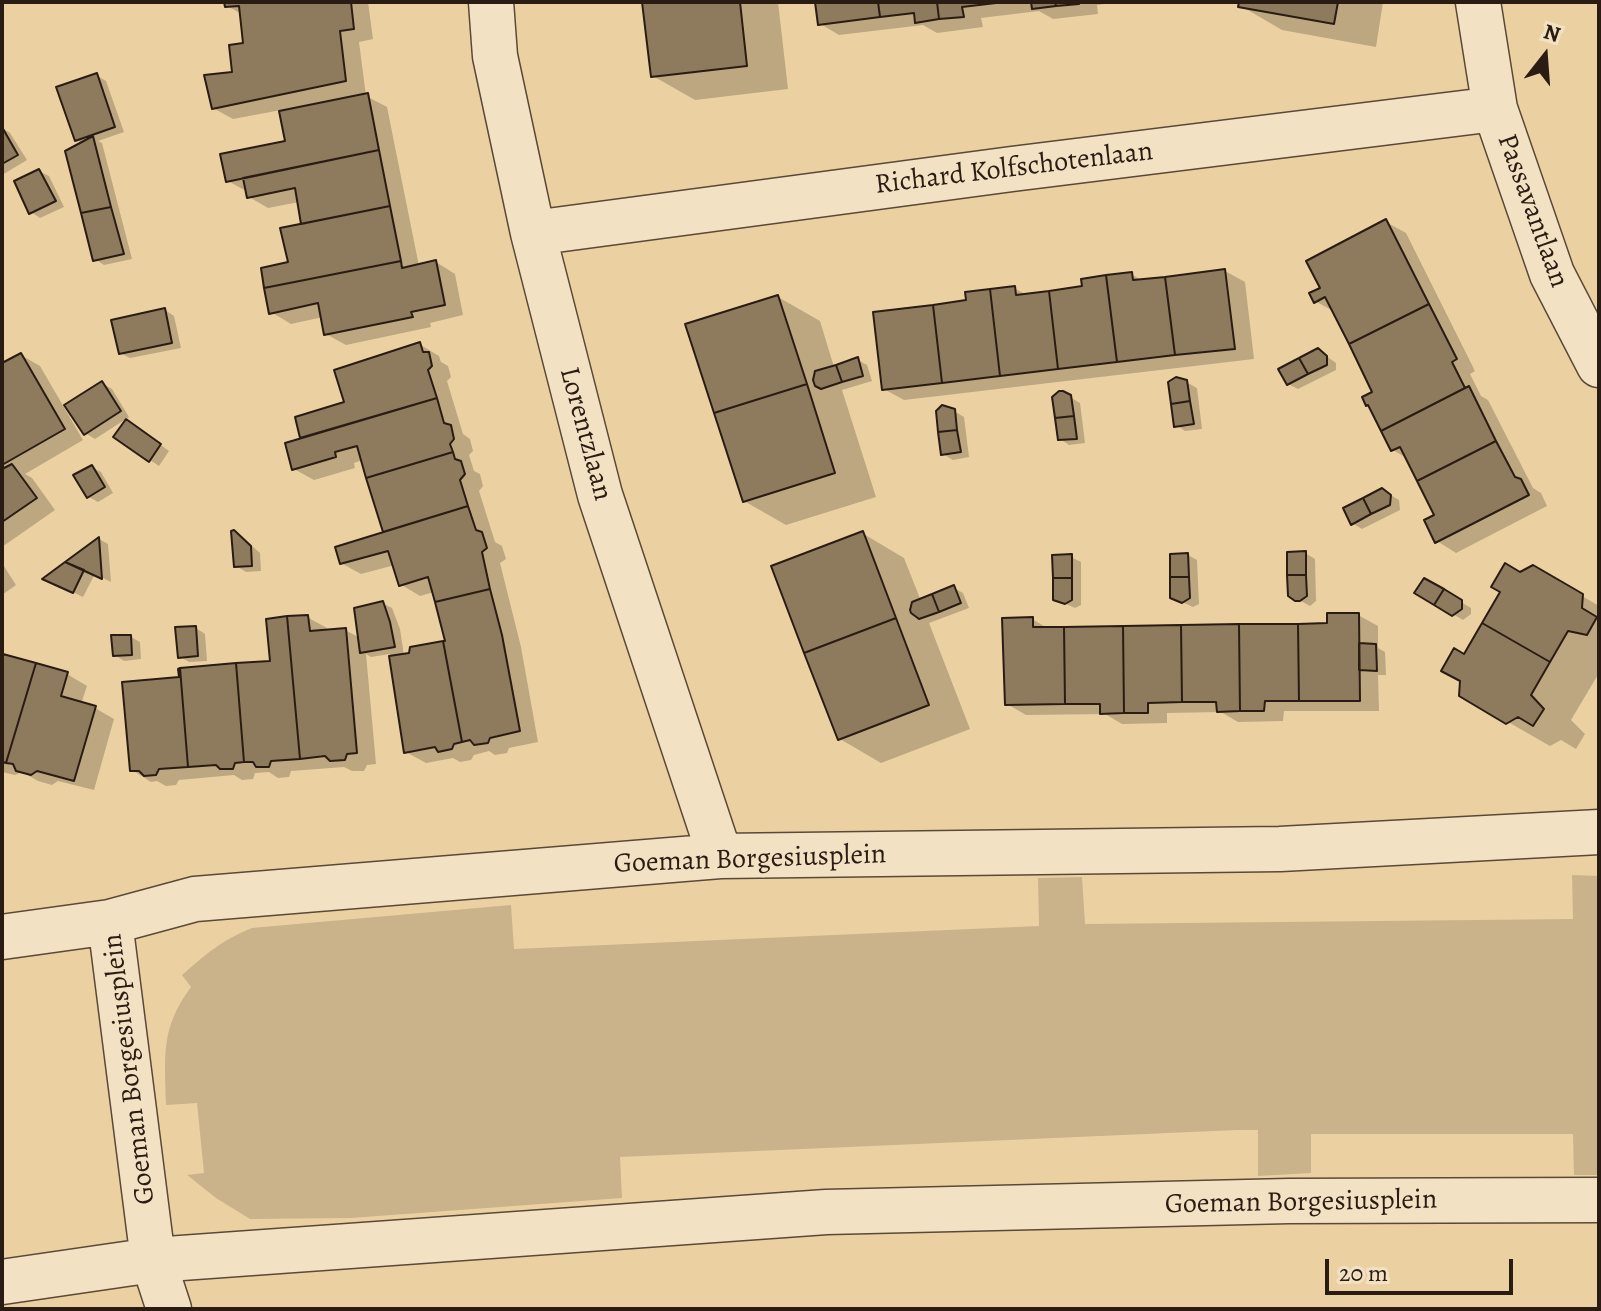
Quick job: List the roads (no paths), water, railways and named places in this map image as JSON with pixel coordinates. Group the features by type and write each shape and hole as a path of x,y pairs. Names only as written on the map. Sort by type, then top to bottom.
{"street":[{"name":"Lorentzlaan","path":"491,2 495,56 533,233 600,495 720,856"},
{"name":"Passavantlaan","path":"1478,2 1495,109 1552,274 1599,365"},
{"name":"Richard Kolfschotenlaan","path":"533,233 1495,109"},
{"name":"Goeman Borgesiusplein","path":"1599,832 1280,849 720,856 195,899 110,922 153,1260 826,1212 1289,1201 1599,1200"},
{"path":"2,937 110,922"},
{"path":"2,1282 153,1260 169,1309"}]}
